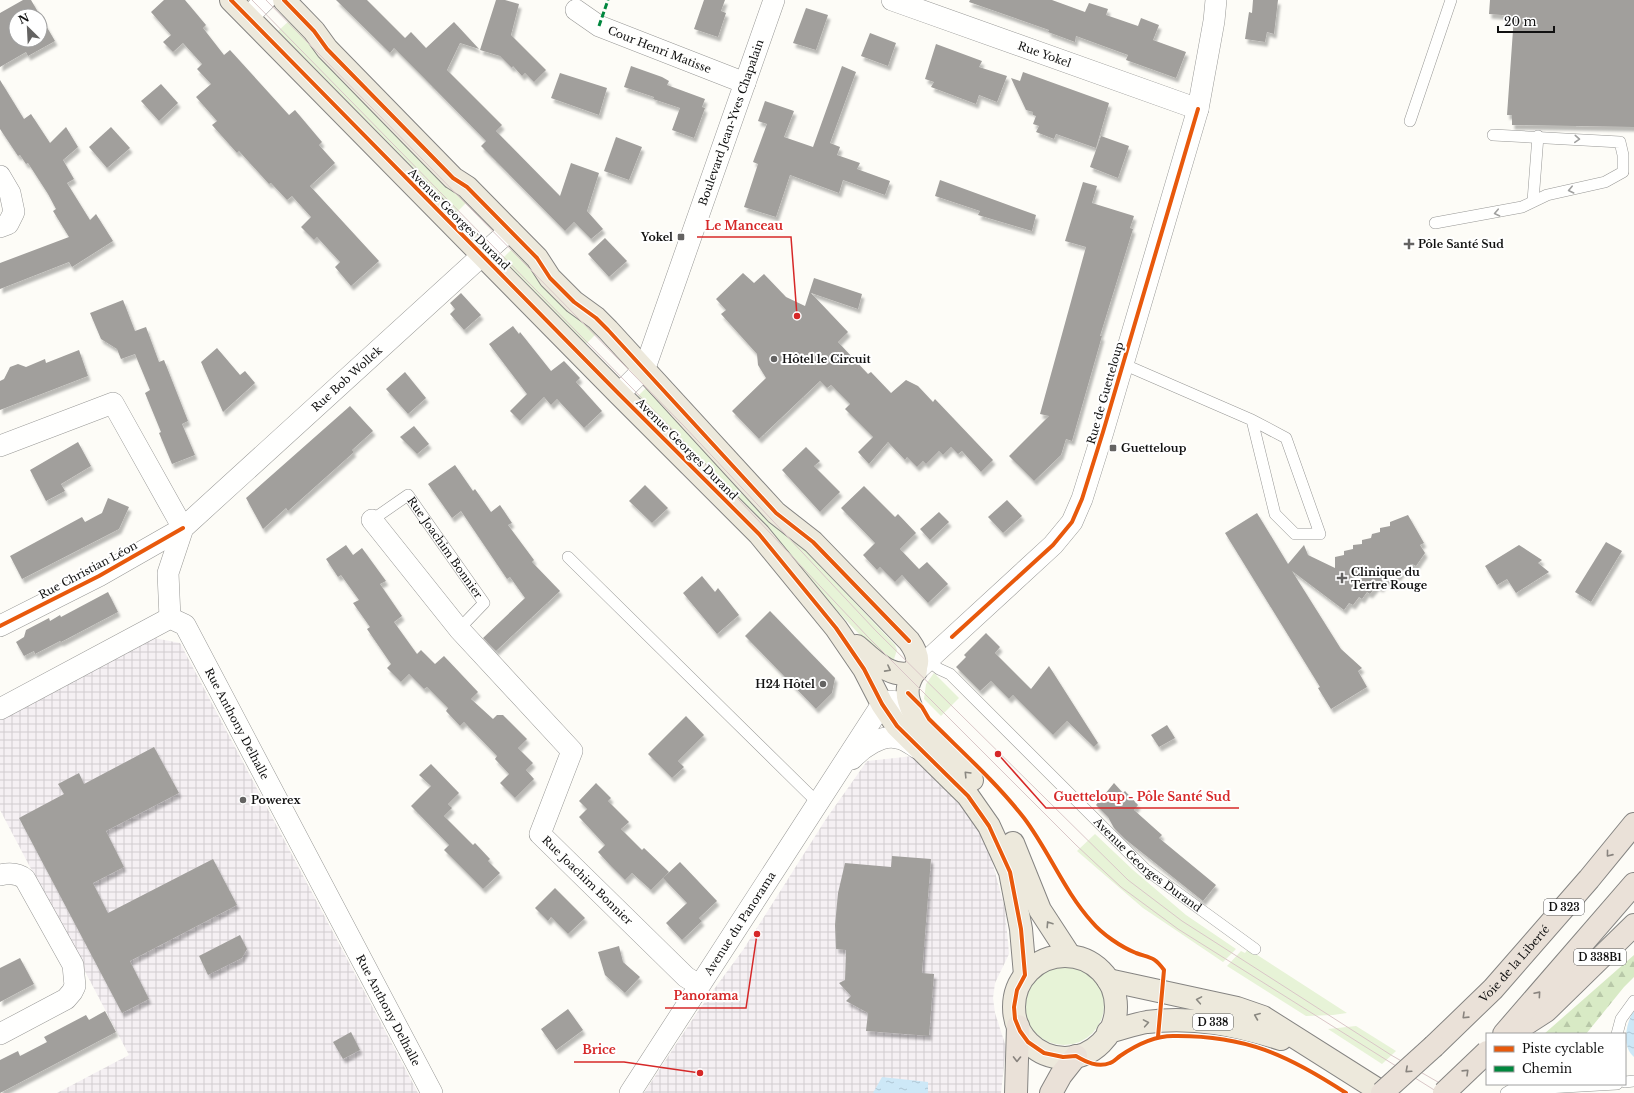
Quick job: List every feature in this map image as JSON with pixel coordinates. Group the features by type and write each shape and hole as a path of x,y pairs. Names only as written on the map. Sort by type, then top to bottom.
{"highway":[{"name":"Voie de la Liberté","path":"1383,1093 1493,989 1589,879 1634,824"},
{"path":"1505,1033 1634,884"},
{"name":"D 338B1","path":"1512,1033 1546,1011 1634,925"},
{"path":"1016,1093 1018,1026"},
{"path":"1444,1093 1486,1053"},
{"path":"1051,1093 1061,1075 1076,1056"}],"main road":[{"name":"Avenue Georges Durand","path":"231,0 759,534 836,628 864,669 882,704 897,726 968,796 989,826 1010,872 1021,929 1025,975"},
{"name":"Avenue Georges Durand","path":"284,0 314,31 327,49 453,178 467,187 537,258 555,283 574,302 596,318 644,368 776,513 813,542 909,641 918,656 918,662 922,665 911,676 908,693 915,718 924,730 976,784 995,809 1018,852 1040,910 1070,956"},
{"path":"836,628 874,661 894,673 905,674 922,665"},
{"path":"1070,956 1080,958 1091,963 1100,970 1108,980 1113,991 1115,1007 1114,1018 1108,1032 1096,1046 1076,1056 1060,1057 1041,1051 1028,1042 1018,1026 1014,1011 1014,999 1019,984 1034,966 1048,959 1070,956"},
{"name":"D 338","path":"1108,980 1237,1008 1263,1017 1383,1093"},
{"name":"D 338","path":"1108,1032 1152,1022 1188,1020 1215,1022 1246,1028 1314,1050"}],"street":[{"path":"248,17 266,0"},
{"name":"Boulevard Jean-Yves Chapalain","path":"619,394 644,368 774,0"},
{"name":"Rue Yokel","path":"892,0 1198,109"},
{"name":"Rue de Guetteloup","path":"922,665 1053,545 1072,522 1104,432 1198,109 1214,20 1216,0"},
{"name":"Cour Henri Matisse","path":"576,10 599,26 745,83"},
{"path":"0,176 10,194 14,212 8,224 0,227"},
{"name":"Rue Bob Wollek","path":"170,618 168,573 183,528 510,230"},
{"path":"0,446 113,402 183,528"},
{"name":"Rue Joachim Bonnier","path":"372,520 459,629 572,751 540,834 686,977 699,985"},
{"name":"Rue Christian Léon","path":"0,626 99,576 183,528"},
{"path":"0,709 170,618"},
{"name":"Rue Anthony Delhalle","path":"170,618 185,625 432,1093"},
{"name":"Rue de Guetteloup","path":"909,641 918,645 933,646 941,644 952,637"},
{"path":"882,704 889,701 895,701 915,718"},
{"name":"Avenue du Panorama","path":"630,1093 882,704"},
{"name":"Avenue du Panorama","path":"837,773 857,753 870,744 882,739 896,737 921,750"},
{"path":"0,875 14,874 25,879 73,966 75,982 72,992 66,999 0,1034"}],"lane":[{"path":"1410,121 1451,0"},
{"path":"1435,223 1514,209 1547,195 1605,182 1623,172 1623,155 1620,142 1538,136 1493,135"},
{"path":"1533,201 1538,136"},
{"path":"1123,364 1252,420 1286,438 1320,534 1295,534 1275,514 1252,420"},
{"name":"Rue Joachim Bonnier","path":"372,520 408,495 484,603 459,629"},
{"path":"568,557 818,803"},
{"name":"Avenue Georges Durand","path":"922,665 950,674 1145,869 1255,949"},
{"path":"1617,1033 1621,1019 1634,1001"},
{"path":"1506,1093 1511,1090 1599,1085"}],"shaded area":[{"path":"154,638 180,643 418,1093 57,1093 129,1055 0,810 0,720"},
{"path":"914,756 964,800 986,839 1005,909 1009,954 995,983 993,998 995,1013 1006,1047 1001,1093 644,1093 698,1011 743,950 826,819 867,761"}],"green space":[{"path":"289,21 467,202 457,212 278,31"},
{"path":"512,249 596,334 586,344 502,259"},
{"path":"649,385 895,645 897,650 894,659 888,661 875,651 637,397"},
{"path":"934,673 959,698 941,716 924,699 926,684"},
{"path":"1095,834 1133,870 1186,915 1236,949 1223,962 1143,908 1077,851"},
{"path":"1248,949 1347,1013 1306,1016 1227,966 1241,951 1245,953"},
{"path":"1634,955 1634,977 1624,987 1587,1033 1545,1033"},
{"path":"1064,965 1079,968 1092,977 1101,990 1104,1005 1101,1020 1092,1033 1079,1042 1064,1045 1049,1042 1036,1033 1027,1020 1024,1005 1027,990 1036,977 1049,968"},
{"path":"1356,1026 1396,1051 1382,1064 1328,1029"}],"water":[{"path":"1634,1010 1634,1057 1627,1047 1626,1034 1631,1015"},
{"path":"882,1077 928,1082 928,1093 873,1093"}],"building":[{"path":"23,0 31,0 36,8 9,8"},
{"path":"164,0 185,0 206,25 203,28 224,55 230,50 289,115 295,110 322,142 319,145 335,163 310,186 379,261 351,286 335,267 340,262 317,237 314,240 301,227 311,217 292,196 287,200 271,183 269,184 239,151 237,153 212,125 217,121 196,97 211,84 197,69 202,64 183,43 173,52 163,42 171,35 151,12"},
{"path":"336,0 367,0 405,38 411,32 426,48 454,22 479,49 460,43 447,70 502,125 496,131 560,196 571,163 599,173 587,211 603,229 591,239 574,222 565,231 481,146 486,141 425,79 394,48 390,53"},
{"path":"496,0 505,0 519,4 511,35 546,70 534,82 525,73 522,76 513,66 512,68 500,56 480,50"},
{"path":"704,0 725,0 721,11 726,13 718,37 694,29"},
{"path":"970,0 1052,0 1085,12 1089,3 1108,9 1106,15 1138,26 1141,18 1159,25 1153,40 1186,52 1176,78 1126,60 1128,55 1076,36 1075,42 1048,32 1049,30 969,2"},
{"path":"1253,0 1278,0 1274,34 1267,32 1265,42 1245,39 1249,12 1252,13"},
{"path":"1490,0 1634,0 1634,127 1512,125 1512,115 1507,115 1514,16 1489,14"},
{"path":"8,8 8,48 42,48 28,56 26,52 0,67 0,13"},
{"path":"806,8 828,15 816,50 793,43"},
{"path":"48,29 55,41 48,45"},
{"path":"870,33 896,43 888,66 861,56"},
{"path":"936,44 982,61 979,67 1007,76 997,102 979,95 976,104 931,87 934,82 925,79"},
{"path":"631,66 662,77 669,81 667,85 705,99 702,107 705,108 694,138 672,130 680,108 624,87"},
{"path":"842,66 856,72 830,143 840,147 837,155 860,163 857,169 890,181 885,195 843,180 839,193 790,175 776,217 744,207 758,164 753,162 767,124 758,121 765,101 794,111 784,137 813,147"},
{"path":"1023,72 1109,103 1096,148 1056,134 1054,139 1036,132 1039,126 1033,124 1036,116 1033,115 1033,112 1026,110 1011,78 1020,81"},
{"path":"560,73 607,88 599,115 551,98"},
{"path":"0,80 24,119 31,114 50,143 66,127 78,147 63,160 74,179 67,183 90,220 96,214 113,241 72,267 69,262 0,289 0,263 69,237 53,211 56,209 48,194 28,163 26,164 20,155 18,156 0,129"},
{"path":"161,84 178,103 159,121 141,101"},
{"path":"111,127 130,148 107,168 89,147"},
{"path":"1101,136 1129,146 1118,178 1090,167"},
{"path":"616,137 642,147 629,180 604,171"},
{"path":"940,180 1036,215 1032,231 978,215 980,211 935,196"},
{"path":"1083,182 1097,186 1092,203 1134,216 1130,228 1133,229 1100,336 1102,336 1072,441 1066,439 1061,455 1034,481 1009,456 1049,416 1040,414 1086,247 1065,241"},
{"path":"605,238 627,261 609,277 588,254"},
{"path":"743,273 754,283 764,274 786,297 805,306 814,278 862,294 858,309 811,293 848,332 838,342 868,374 871,372 891,393 906,380 918,386 933,402 935,399 993,460 981,472 962,451 958,454 951,447 943,455 939,451 926,464 923,461 917,467 907,457 905,460 888,442 869,464 858,452 873,437 845,409 850,404 831,385 827,388 820,381 759,439 732,411 766,378 758,365 757,354 721,314 726,310 716,299"},
{"path":"461,293 481,315 464,330 450,314 455,309 450,303"},
{"path":"123,300 135,331 146,327 159,362 164,360 188,421 182,424 195,455 172,464 145,393 150,390 135,354 121,359 117,349 101,339 90,313"},
{"path":"513,326 519,334 520,332 551,371 564,361 580,378 576,382 602,411 584,428 557,399 551,405 544,397 520,421 510,411 527,394 489,344"},
{"path":"217,348 240,375 245,371 255,383 223,412 201,362"},
{"path":"79,350 88,376 0,410 0,381 4,379 10,367 18,364 26,367 45,359 46,363"},
{"path":"405,372 426,398 408,414 386,389"},
{"path":"350,406 373,431 352,450 354,452 288,511 286,508 263,529 246,498"},
{"path":"414,426 429,444 417,454 400,437"},
{"path":"78,442 91,466 61,484 65,491 46,501 30,470"},
{"path":"806,447 820,461 814,466 840,492 820,512 782,470"},
{"path":"455,465 473,491 475,489 491,512 500,505 512,523 508,525 534,560 532,562 560,591 496,651 483,638 525,598 510,577 507,579 461,511 452,518 428,484"},
{"path":"645,485 668,508 652,523 629,501"},
{"path":"864,486 895,517 898,514 916,533 900,549 919,569 927,562 948,584 928,603 902,575 895,582 880,567 877,570 863,555 875,543 841,508"},
{"path":"108,498 129,507 119,529 22,579 10,556 82,517 85,522 102,513"},
{"path":"1007,500 1022,516 1003,533 988,517"},
{"path":"939,512 949,522 930,540 920,529"},
{"path":"1257,513 1288,564 1304,545 1308,555 1335,568 1335,557 1344,555 1344,551 1353,549 1353,545 1362,544 1362,540 1371,538 1372,534 1380,532 1380,528 1390,526 1390,522 1408,515 1424,543 1420,545 1425,553 1416,566 1412,564 1407,571 1403,570 1398,577 1394,575 1389,582 1386,580 1381,588 1377,586 1370,594 1367,592 1362,599 1359,597 1353,605 1349,603 1344,610 1292,571 1341,649 1362,668 1358,671 1367,687 1331,709 1318,688 1320,687 1225,533"},
{"path":"1606,542 1622,551 1591,602 1575,592"},
{"path":"346,545 353,555 362,548 386,581 380,584 402,616 394,622 417,654 421,650 435,664 444,656 478,692 471,699 493,719 497,715 503,715 527,739 518,748 533,763 526,770 534,779 515,798 500,783 509,774 495,759 497,756 464,722 460,726 446,711 448,708 427,687 424,689 409,674 401,682 387,668 391,664 367,629 370,627 353,603 359,600 341,575 338,577 326,559"},
{"path":"1519,545 1542,560 1538,563 1549,572 1516,593 1507,579 1497,585 1485,566"},
{"path":"702,576 715,592 718,588 739,615 717,634 683,593"},
{"path":"108,592 118,612 61,642 60,641 35,654 34,651 24,656 16,642 24,637 26,630 49,618 50,621 60,615 61,617"},
{"path":"770,611 835,678 832,693 816,709 745,636"},
{"path":"986,633 1000,647 995,653 1031,689 1049,666 1098,743 1094,747 1067,721 1053,735 1013,695 1009,699 991,681 980,691 956,667 966,657 964,655"},
{"path":"686,716 704,735 678,761 684,767 672,778 648,754"},
{"path":"1167,725 1175,738 1159,747 1151,735"},
{"path":"154,747 179,793 106,831 124,867 93,883 108,913 213,859 237,905 130,961 149,999 122,1013 19,818 64,794 58,784 79,773 84,784"},
{"path":"431,764 459,793 448,804 452,808 444,816 473,845 475,843 490,859 488,861 500,873 483,889 444,850 449,845 411,806 431,786 419,775"},
{"path":"596,783 611,798 608,801 629,822 621,829 642,850 644,848 669,872 651,890 632,873 625,880 610,865 598,852 605,845 579,817 587,809 579,801"},
{"path":"1114,783 1123,793 1125,791 1138,805 1134,810 1162,835 1159,838 1216,885 1203,901 1125,839 1114,828 1108,817 1096,805"},
{"path":"892,856 931,859 922,973 934,974 929,1036 866,1031 868,1013 846,1001 851,996 839,983 845,980 846,950 836,949 835,925 838,893 845,863 891,867"},
{"path":"680,862 717,901 699,918 702,921 682,940 666,923 687,903 663,878"},
{"path":"555,888 585,918 568,934 551,917 548,921 535,908"},
{"path":"240,935 247,949 242,958 208,975 199,956"},
{"path":"619,946 623,962 640,977 625,993 605,975 598,952"},
{"path":"20,958 34,984 0,1002 0,968"},
{"path":"568,1009 583,1030 556,1050 541,1029"},
{"path":"105,1011 116,1032 0,1093 0,1060 18,1051 20,1056 47,1042 44,1037 86,1015 89,1020"},
{"path":"351,1032 360,1050 343,1059 333,1042"}],"tram line":[{"path":"252,0 675,432 868,637 1076,845 1121,887 1178,929 1439,1093"},
{"path":"266,0 683,425 876,631 1128,880 1182,921 1391,1055 1457,1093"}],"marked path":[{"path":"599,26 608,0"}],"cycle path":[{"path":"231,0 759,534 836,628 864,669 882,704 897,726 968,796 989,826 1010,872 1021,929 1025,975 1017,990 1014,1007 1015,1019 1020,1031 1028,1042 1044,1053 1063,1057 1076,1056 1088,1062 1101,1065 1111,1062 1126,1052 1152,1039 1166,1036 1222,1039 1265,1050 1285,1058 1305,1068 1346,1093"},
{"path":"284,0 314,31 327,49 453,178 467,187 537,258 550,278 574,302 596,318 608,330 776,513 813,542 909,641"},
{"path":"952,637 1053,545 1072,522 1082,499 1103,432 1198,109"},
{"path":"0,626 99,576 183,528"},
{"path":"908,693 922,707 929,719 990,779 1024,818 1073,897 1096,927 1106,936 1124,947 1154,960 1164,970 1158,1037"}],"place":[{"name":"Yokel","path":"681,237"},
{"name":"Pôle Santé Sud","path":"1409,244"},
{"name":"Le Manceau","path":"797,316"},
{"name":"Hôtel le Circuit","path":"774,359"},
{"name":"Guetteloup","path":"1113,448"},
{"name":"Clinique du Tertre Rouge","path":"1342,578"},
{"name":"H24 Hôtel","path":"823,684"},
{"name":"Guetteloup - Pôle Santé Sud","path":"998,754"},
{"name":"Powerex","path":"243,800"},
{"name":"Panorama","path":"757,934"},
{"name":"Brice","path":"700,1073"}]}
